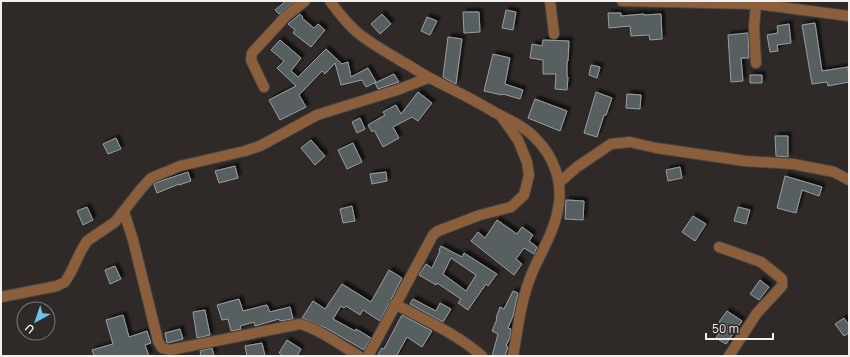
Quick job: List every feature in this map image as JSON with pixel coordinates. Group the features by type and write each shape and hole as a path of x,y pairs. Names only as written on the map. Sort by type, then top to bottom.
{"street":[{"path":"264,87 251,60 252,53 286,16 305,1"},
{"path":"330,1 340,14 358,32 379,48 428,78 467,96 524,128 537,140 549,155 557,171 560,182 559,203 555,223 549,240 532,274 523,305 513,356"},
{"path":"550,1 554,34"},
{"path":"622,1 756,4 849,16"},
{"path":"756,4 754,28 756,63"},
{"path":"1,297 57,286 65,282 80,251 87,242 112,226 141,189 152,178 163,172 180,166 233,154 260,146 317,114 390,92 428,78"},
{"path":"368,356 432,236 438,231 480,215 511,207 524,195 530,175 528,162 518,140 500,115"},
{"path":"560,182 611,144 630,142 656,148 738,160 793,164 834,172 849,180"},
{"path":"124,212 134,240 158,341 162,348 170,350 300,324 334,341 359,356"},
{"path":"719,246 761,262 782,279 783,283 782,286 757,313 729,356"},
{"path":"395,304 450,333 482,356"}],"building":[{"path":"286,1 295,1 279,14 275,10"},
{"path":"506,10 516,12 513,30 502,28"},
{"path":"463,12 479,12 480,32 464,33"},
{"path":"608,13 621,13 621,16 661,14 662,39 650,40 649,35 631,36 630,26 609,28"},
{"path":"300,14 303,17 302,18 314,28 318,24 325,30 311,47 293,33 295,30 288,24"},
{"path":"382,14 391,24 380,34 371,24"},
{"path":"427,17 437,21 430,35 421,31"},
{"path":"815,23 822,71 848,67 849,82 828,86 827,82 812,84 802,25"},
{"path":"789,24 791,43 777,45 778,51 770,52 767,35 778,33 777,26"},
{"path":"748,33 749,58 741,58 743,81 731,82 728,35"},
{"path":"448,37 462,39 456,84 443,77"},
{"path":"280,40 301,58 291,71 298,77 326,49 342,64 348,62 351,77 368,68 376,82 366,87 362,80 341,85 335,63 325,74 322,71 299,95 306,107 280,120 269,100 296,86 277,68 284,61 271,50"},
{"path":"543,40 569,41 567,90 555,89 556,74 543,74 543,60 530,58 532,44 542,46"},
{"path":"493,54 510,58 505,84 523,90 520,99 484,91"},
{"path":"591,65 600,67 597,78 589,75"},
{"path":"394,74 399,82 378,89 375,83"},
{"path":"750,75 762,75 762,83 750,83"},
{"path":"418,92 432,103 418,121 412,117 393,127 399,138 383,147 374,130 372,132 368,125 385,115 383,112 396,105 401,114"},
{"path":"596,92 612,98 606,115 604,115 597,137 584,133"},
{"path":"627,94 641,95 640,109 626,108"},
{"path":"535,99 567,111 560,131 528,118"},
{"path":"360,118 365,129 357,133 352,122"},
{"path":"775,136 788,136 788,157 776,156"},
{"path":"116,138 121,149 108,154 103,144"},
{"path":"311,140 325,156 315,165 301,148"},
{"path":"353,143 362,162 347,169 338,150"},
{"path":"235,166 238,178 219,183 215,171"},
{"path":"680,167 682,178 668,181 666,170"},
{"path":"188,172 191,181 157,193 154,185 155,183"},
{"path":"386,172 387,181 372,184 370,174"},
{"path":"785,176 822,187 819,196 802,190 796,213 777,208"},
{"path":"566,200 584,201 583,220 565,219"},
{"path":"352,206 355,221 343,223 340,209"},
{"path":"87,207 93,220 83,225 77,211"},
{"path":"738,207 750,210 746,224 734,221"},
{"path":"693,216 706,224 695,241 682,232"},
{"path":"497,220 517,234 522,227 533,235 529,241 537,247 534,254 524,248 516,259 522,264 514,275 471,241 478,232 485,238"},
{"path":"441,246 462,257 464,253 497,274 488,286 486,284 468,310 458,303 461,299 437,283 436,285 419,275 426,264 432,268 440,251","holes":["451,258 476,275 466,291 443,274"]},
{"path":"115,266 121,279 110,284 105,270"},
{"path":"389,270 402,278 380,321 363,310 360,315 346,306 344,308 341,306 333,319 355,331 356,329 371,338 364,350 326,328 302,318 313,301 325,309 342,284 371,302"},
{"path":"760,280 769,287 759,300 750,294"},
{"path":"513,291 518,293 513,316 508,328 511,329 510,337 506,346 508,347 505,356 492,356 498,334 492,331 497,319 496,318 500,307 504,309"},
{"path":"239,299 243,311 267,305 270,312 290,307 293,319 280,321 279,319 255,326 254,322 240,326 241,329 231,331 228,319 222,320 217,305"},
{"path":"413,299 436,311 440,303 451,309 443,322 410,304"},
{"path":"205,310 210,335 197,338 193,312"},
{"path":"727,311 742,321 726,344 716,338 724,326 719,322"},
{"path":"123,315 129,337 147,331 151,343 145,345 149,356 94,356 92,350 113,344 106,320"},
{"path":"402,315 432,331 422,347 407,337 397,355 398,356 377,356 382,348 384,349"},
{"path":"844,318 849,325 849,333 844,336 835,324"},
{"path":"180,329 183,339 167,343 165,333"},
{"path":"287,340 301,349 297,356 283,356 279,353"},
{"path":"262,343 265,356 247,356 245,346"},
{"path":"212,348 214,356 201,356 200,351"}]}
